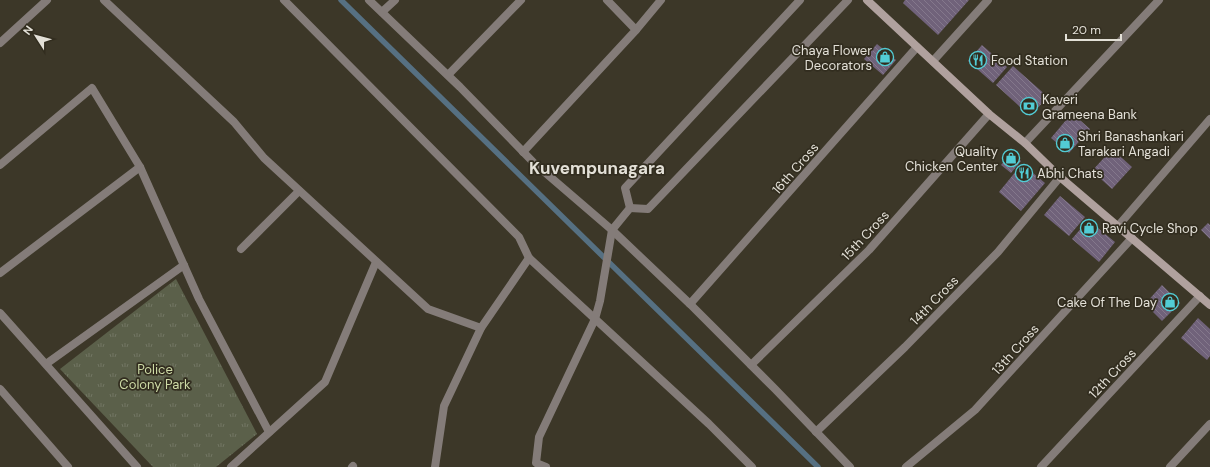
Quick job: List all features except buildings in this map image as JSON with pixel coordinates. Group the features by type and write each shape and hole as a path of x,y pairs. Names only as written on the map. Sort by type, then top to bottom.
{"street":[{"path":"0,43 47,0"},
{"path":"104,0 234,122 264,158 428,309 481,328"},
{"path":"284,0 519,237 529,258 709,424 752,467"},
{"path":"369,0 448,75 534,163 612,230 690,304 850,467"},
{"path":"382,12 395,0"},
{"path":"448,75 521,0"},
{"path":"607,0 636,30"},
{"path":"523,152 636,30 661,0"},
{"path":"630,208 625,188 800,0"},
{"path":"630,208 648,209 848,0"},
{"path":"867,0 988,114 1025,143 1060,177 1210,305"},
{"path":"933,61 988,0"},
{"path":"1025,143 1159,0"},
{"name":"16th Cross","path":"690,304 917,47"},
{"path":"0,165 92,88 140,167 199,299 269,432"},
{"name":"15th Cross","path":"751,365 869,250 988,114"},
{"path":"1118,226 1210,119"},
{"path":"0,273 140,167"},
{"name":"14th Cross","path":"816,432 905,347 998,252 1060,177"},
{"path":"241,248 300,191"},
{"path":"546,467 536,465 539,437 595,319 600,301 612,230 630,208"},
{"name":"13th Cross","path":"906,467 975,410 1132,238"},
{"path":"435,467 444,406 481,328 529,258"},
{"path":"231,467 325,382 376,262"},
{"path":"46,364 184,265"},
{"name":"12th Cross","path":"1041,467 1200,296"},
{"path":"0,313 137,467"},
{"path":"0,389 68,467"},
{"path":"1170,467 1210,424"}],"green space":[{"name":"Police Colony Park","path":"176,279 257,434 216,467 153,467 60,369"}],"waterway":[{"path":"341,0 818,467"}],"place":[{"name":"Chaya Flower Decorators","path":"885,57"},
{"name":"Food Station","path":"978,60"},
{"name":"Kaveri Grameena Bank","path":"1029,106"},
{"name":"Shri Banashankari Tarakari Angadi","path":"1065,143"},
{"name":"Quality Chicken Center","path":"1011,158"},
{"name":"Abhi Chats","path":"1024,173"},
{"name":"Ravi Cycle Shop","path":"1089,228"},
{"name":"Cake Of The Day","path":"1170,302"}],"district":[{"name":"Kuvempunagara","path":"597,168"}]}
